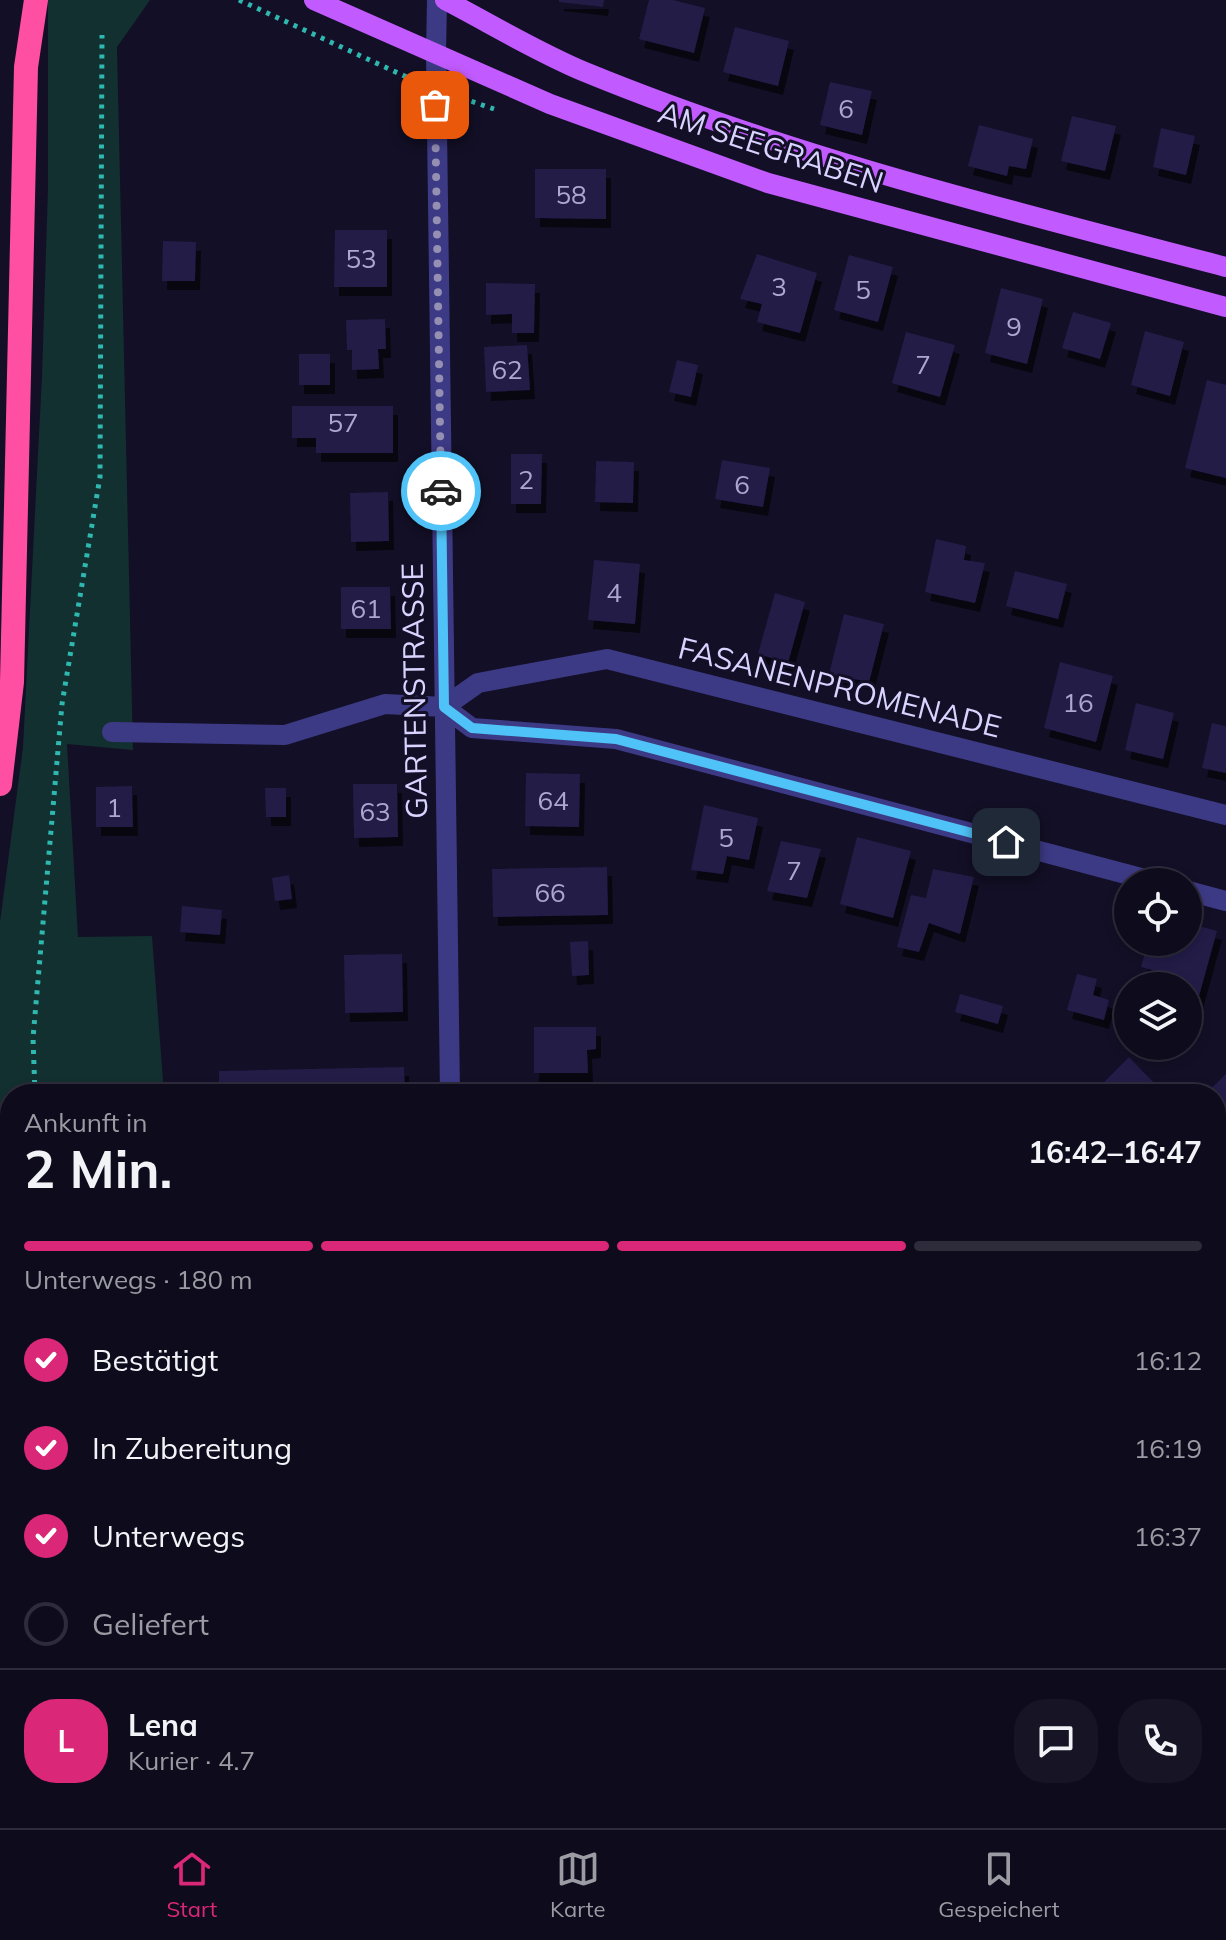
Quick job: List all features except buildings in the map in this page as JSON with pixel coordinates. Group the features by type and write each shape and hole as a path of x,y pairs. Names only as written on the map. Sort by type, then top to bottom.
{"highway":[{"path":"18,0 26,67"},
{"path":"0,784 12,682 26,67 36,0"}],"main road":[{"name":"AM SEEGRABEN","path":"314,0 550,104 768,183 1226,307"},
{"name":"AM SEEGRABEN","path":"445,0 582,71 776,143 943,193 1226,267"}],"street":[{"name":"GARTENSTRASSE","path":"437,0 450,1084"},
{"name":"FASANENPROMENADE","path":"444,707 478,683 607,659 1226,815"},
{"path":"112,732 285,735 385,704 444,707 472,728 616,739 1114,871"},
{"path":"1202,895 1226,901"}],"path":[{"path":"239,0 312,35"},
{"path":"35,1084 33,1038 62,704 100,477 102,35"}],"green space":[{"path":"48,0 150,0 117,47 133,750 67,744 78,937 152,936 163,1084 0,1084 0,922 23,747 42,376 48,188"}],"way so far":[{"path":"435,105 441,491"}],"route":[{"path":"441,491 444,707 472,728 616,739 1006,842"}]}
